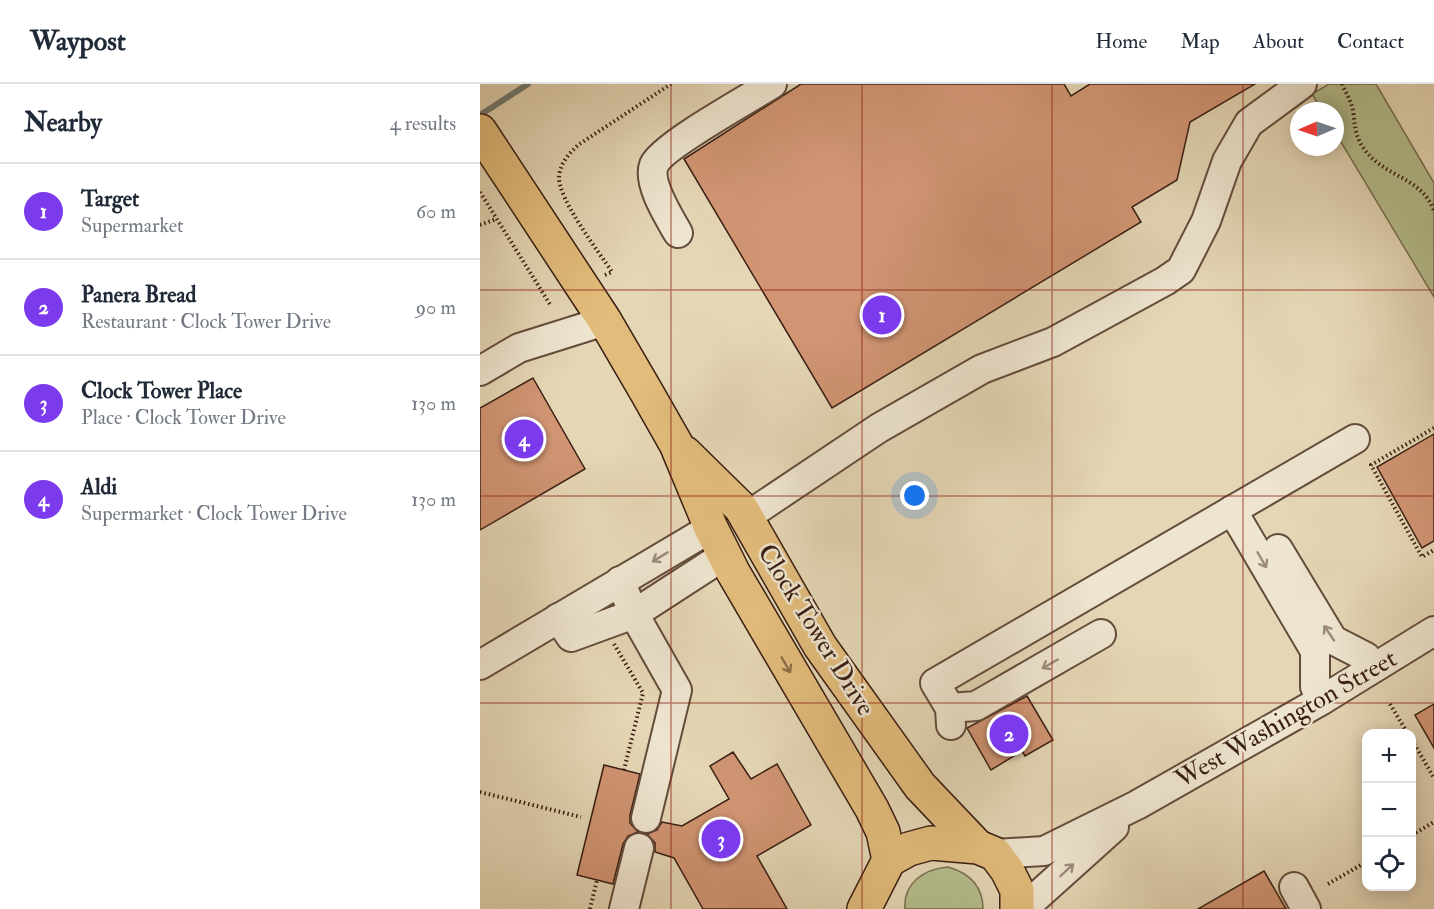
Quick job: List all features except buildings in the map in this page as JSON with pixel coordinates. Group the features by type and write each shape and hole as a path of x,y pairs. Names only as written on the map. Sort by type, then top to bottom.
{"main road":[{"name":"Clock Tower Drive","path":"480,131 605,321 676,444 733,572 872,809 883,832 889,860"},
{"name":"Clock Tower Drive","path":"676,444 741,508 820,646 917,782 1007,870 1017,890 1017,909"},
{"path":"718,541 746,557 820,677 899,773 917,782"},
{"path":"869,906 889,860 909,849 931,843 986,850"}],"street":[{"path":"678,233 654,183 654,165 667,149 772,84"},
{"path":"746,517 879,428 982,369 1053,342 1181,270 1206,221 1227,161 1249,123 1302,84"},
{"path":"480,371 519,348 605,321"},
{"path":"1101,634 976,706 950,716 935,683 1355,439"},
{"path":"1241,505 1333,640 1366,657 1373,668"},
{"path":"1241,505 1315,651 1315,687 1322,700"},
{"path":"480,665 564,628 620,581 718,541"},
{"path":"564,628 627,626 718,541"},
{"path":"620,581 627,626 677,690 646,818"},
{"name":"West Washington Street","path":"986,850 1044,851 1137,806 1322,700 1434,631"},
{"name":"West Washington Street","path":"1023,909 1137,806"},
{"path":"624,909 639,848"}],"path":[{"path":"612,272 564,197 559,180 560,170 567,156 578,146 671,84"},
{"path":"1342,84 1351,102 1356,133 1364,149 1381,166 1406,178 1422,190 1434,211"},
{"path":"481,194 551,306"},
{"path":"480,225 496,219"},
{"path":"1434,428 1371,465 1422,557 1432,551 1434,559"},
{"path":"624,770 643,693 613,643 627,626"},
{"path":"1390,704 1405,729"},
{"path":"1416,747 1434,778"},
{"path":"480,792 581,817"},
{"path":"1416,833 1434,822"},
{"path":"1328,884 1362,864"},
{"path":"590,909 597,880"}],"green space":[{"path":"1329,84 1376,84 1434,183 1434,297 1344,147 1344,102 1317,102 1312,94"},
{"path":"948,867 962,873 973,882 980,894 983,909 905,909 908,892 917,879 923,874"}],"waterway":[{"path":"480,115 528,84"}],"place":[{"name":"Target","path":"882,315"},
{"name":"Aldi","path":"524,439"},
{"name":"Panera Bread","path":"1009,734"},
{"name":"Clock Tower Place","path":"721,839"}]}
